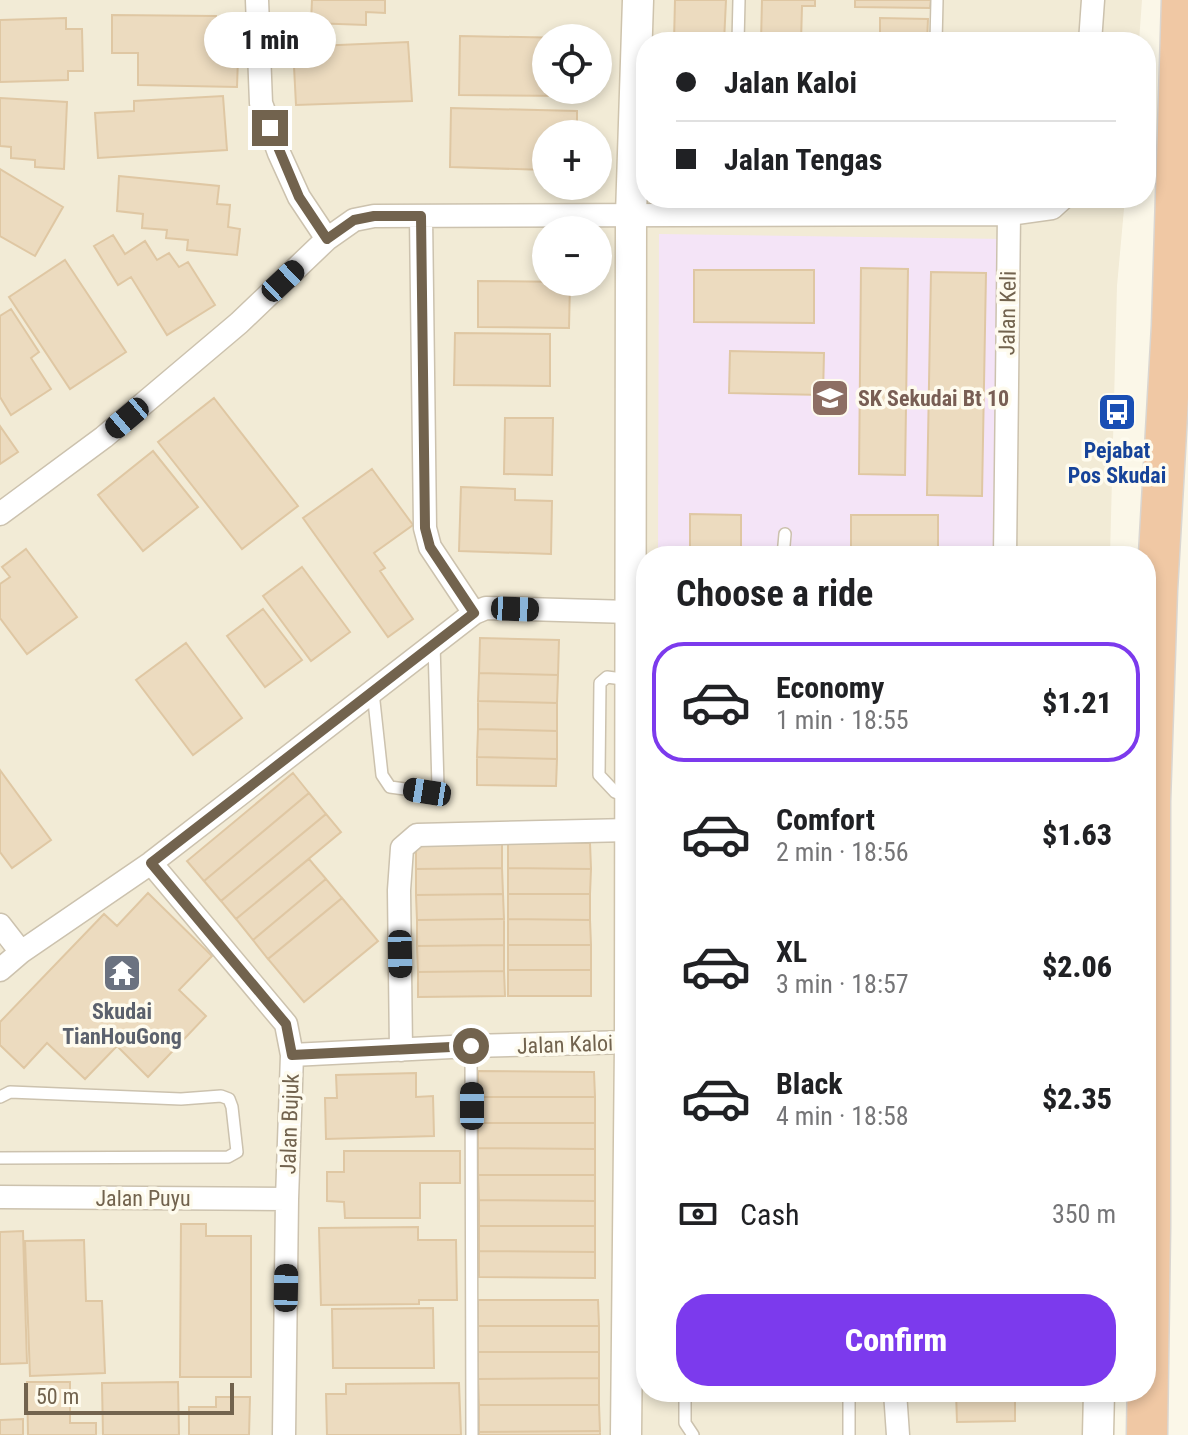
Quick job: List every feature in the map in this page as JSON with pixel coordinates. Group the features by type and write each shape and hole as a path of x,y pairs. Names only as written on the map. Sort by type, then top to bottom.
{"highway":[{"path":"1154,546 1172,326 1182,0"},
{"path":"1147,1402 1147,1435"}],"street":[{"path":"257,0 261,103 299,197 327,239"},
{"path":"637,32 638,0"},
{"path":"1091,32 1093,0"},
{"path":"636,61 631,215 630,612 630,680 636,711"},
{"path":"0,514 104,437 239,323 327,239 354,220 374,216 1009,214 1052,208"},
{"name":"Jalan Keli","path":"1005,546 1009,214"},
{"path":"421,216 425,528 430,547 474,613"},
{"path":"0,970 21,952 151,863 474,613 486,608 630,612"},
{"path":"636,740 630,798 636,989"},
{"path":"401,1050 399,890 402,848 417,835 630,830"},
{"name":"Jalan Bujuk","path":"151,863 286,1024 292,1055 284,1435"},
{"path":"0,925 21,952"},
{"name":"Jalan Kaloi","path":"292,1055 636,1042"},
{"path":"626,1435 636,1108"},
{"name":"Jalan Puyu","path":"0,1197 287,1199"},
{"path":"896,1402 898,1435"},
{"path":"1098,1435 1099,1402"}],"lane":[{"path":"738,32 739,0"},
{"path":"936,32 937,0"},
{"path":"784,546 785,534"},
{"path":"372,692 382,775 390,787 427,792 438,787 434,644"},
{"path":"630,680 607,677 600,683 599,775 615,792 630,798"},
{"path":"471,1046 472,1435"},
{"path":"0,1097 10,1092 181,1099 221,1096 229,1099 232,1107 237,1141 237,1152 228,1157 0,1158"},
{"path":"685,1402 685,1423 693,1435"},
{"path":"849,1402 849,1435"}],"shaded area":[{"path":"0,0 1142,0 1140,32 636,32 636,208 1124,208 1117,286 1110,546 636,546 636,1402 1088,1402 1086,1435 0,1435"},
{"name":"SK Sekudai Bt 10","path":"659,234 1005,239 1001,546 658,546"}],"building":[{"path":"312,0 385,0 385,13 366,12 366,25 311,23"},
{"path":"675,0 726,0 724,32 674,32"},
{"path":"762,0 815,0 815,6 802,6 801,32 761,32"},
{"path":"855,0 931,0 930,8 855,7"},
{"path":"112,15 216,16 215,57 238,58 237,87 138,85 138,53 112,53"},
{"path":"66,18 66,29 82,29 83,71 68,71 68,80 0,82 0,20"},
{"path":"880,18 928,19 927,32 880,32"},
{"path":"460,36 532,37 532,96 459,95"},
{"path":"408,42 412,101 296,105 293,47"},
{"path":"223,96 227,150 98,158 95,113 134,111 134,101"},
{"path":"0,98 67,102 64,169 35,167 35,160 11,158 11,147 0,146"},
{"path":"451,108 577,111 577,120 532,120 532,170 450,167"},
{"path":"0,169 63,207 35,256 0,236"},
{"path":"119,176 219,186 217,204 230,205 228,227 240,229 237,255 187,250 188,240 166,238 167,230 142,228 143,214 117,211"},
{"path":"113,235 125,254 145,241 157,260 169,253 179,267 188,262 215,305 167,335 131,277 118,285 94,246"},
{"path":"65,260 126,352 70,389 9,297"},
{"path":"861,268 908,269 905,475 859,474"},
{"path":"694,270 814,270 814,323 694,322"},
{"path":"931,272 986,273 982,496 927,495"},
{"path":"478,281 532,282 532,296 570,296 569,328 478,327"},
{"path":"11,309 39,352 31,358 51,389 11,415 0,397 0,316"},
{"path":"455,333 550,334 550,386 454,385"},
{"path":"730,351 824,353 823,395 729,393"},
{"path":"214,398 298,506 242,549 158,442"},
{"path":"505,418 553,418 552,475 504,474"},
{"path":"0,426 18,452 0,464"},
{"path":"153,451 198,507 143,551 98,495"},
{"path":"372,469 413,525 374,553 385,568 380,571 413,619 388,637 303,518"},
{"path":"461,487 515,489 515,500 552,501 551,554 459,551"},
{"path":"690,514 741,515 741,546 690,546"},
{"path":"851,515 938,515 938,546 851,546"},
{"path":"26,549 77,617 27,654 0,618 0,584 10,577 2,567"},
{"path":"302,567 350,632 311,661 263,596"},
{"path":"263,609 302,660 265,687 227,636"},
{"path":"480,638 559,640 558,675 479,673"},
{"path":"186,643 242,718 193,755 136,680"},
{"path":"479,673 558,675 557,703 478,701"},
{"path":"478,701 557,703 557,731 478,729"},
{"path":"478,729 557,731 557,759 477,757"},
{"path":"477,757 557,759 556,786 477,785"},
{"path":"0,770 51,840 12,868 0,852"},
{"path":"293,773 309,793 204,881 187,861"},
{"path":"309,793 326,814 221,901 204,881"},
{"path":"326,814 341,832 236,919 221,901"},
{"path":"502,843 502,868 416,869 416,844"},
{"path":"508,843 590,843 591,869 508,868"},
{"path":"309,859 326,879 253,940 236,919"},
{"path":"502,868 503,894 416,895 416,869"},
{"path":"508,868 591,869 590,894 508,894"},
{"path":"326,879 342,898 268,959 253,940"},
{"name":"Skudai TianHouGong","path":"148,893 212,956 179,990 206,1016 148,1077 117,1046 85,1079 47,1043 24,1068 0,1045 0,1022 104,914 117,926"},
{"path":"503,894 504,919 417,920 416,895"},
{"path":"508,894 590,894 590,920 508,919"},
{"path":"342,898 378,941 304,1002 268,959"},
{"path":"504,919 504,945 417,946 417,920"},
{"path":"508,919 590,920 591,945 508,945"},
{"path":"504,945 504,971 418,972 417,946"},
{"path":"508,945 591,945 591,970 508,970"},
{"path":"508,970 591,970 591,996 508,996"},
{"path":"504,971 505,996 418,997 418,972"},
{"path":"478,1071 594,1072 595,1097 478,1097"},
{"path":"416,1073 416,1097 433,1096 434,1136 326,1139 325,1098 337,1098 336,1075"},
{"path":"478,1097 595,1097 595,1123 478,1123"},
{"path":"478,1123 595,1123 595,1149 478,1148"},
{"path":"478,1148 595,1149 595,1175 478,1175"},
{"path":"344,1151 460,1151 460,1183 420,1183 420,1218 345,1218 344,1202 327,1201 327,1172 344,1172"},
{"path":"478,1175 595,1175 595,1201 479,1200"},
{"path":"479,1200 595,1201 595,1226 479,1226"},
{"path":"181,1224 206,1224 206,1236 251,1236 251,1377 180,1377"},
{"path":"479,1226 595,1226 595,1252 479,1251"},
{"path":"418,1227 418,1240 456,1240 457,1300 419,1300 419,1304 321,1305 319,1228"},
{"path":"23,1231 27,1363 0,1364 0,1232"},
{"path":"84,1240 86,1301 102,1301 105,1373 30,1376 25,1241"},
{"path":"479,1251 595,1252 595,1278 479,1277"},
{"path":"478,1300 598,1300 599,1326 478,1326"},
{"path":"433,1308 434,1368 333,1368 332,1309"},
{"path":"478,1326 599,1326 599,1352 478,1352"},
{"path":"478,1352 599,1352 599,1378 478,1379"},
{"path":"599,1378 599,1405 479,1405 478,1379"},
{"path":"27,1382 70,1382 70,1423 96,1423 96,1435 28,1435"},
{"path":"178,1382 179,1435 103,1435 102,1383"},
{"path":"459,1383 461,1435 327,1435 326,1394 346,1394 346,1384"},
{"path":"216,1397 250,1397 249,1435 189,1435 189,1407 216,1407"},
{"path":"956,1402 1015,1402 1015,1421 957,1422"},
{"path":"479,1405 599,1405 600,1431 479,1432"},
{"path":"23,1419 23,1435 0,1435 0,1420"},
{"path":"600,1431 600,1435 479,1435 479,1432"}],"place":[{"name":"SK Sekudai Bt 10","path":"830,398"},
{"name":"Pejabat Pos Skudai","path":"1117,412"},
{"name":"Skudai TianHouGong","path":"122,973"}],"route":[{"path":"270,128 299,197 327,239 354,220 374,216 421,216 425,528 438,561 474,613 151,863 286,1024 292,1055 471,1046"}]}
